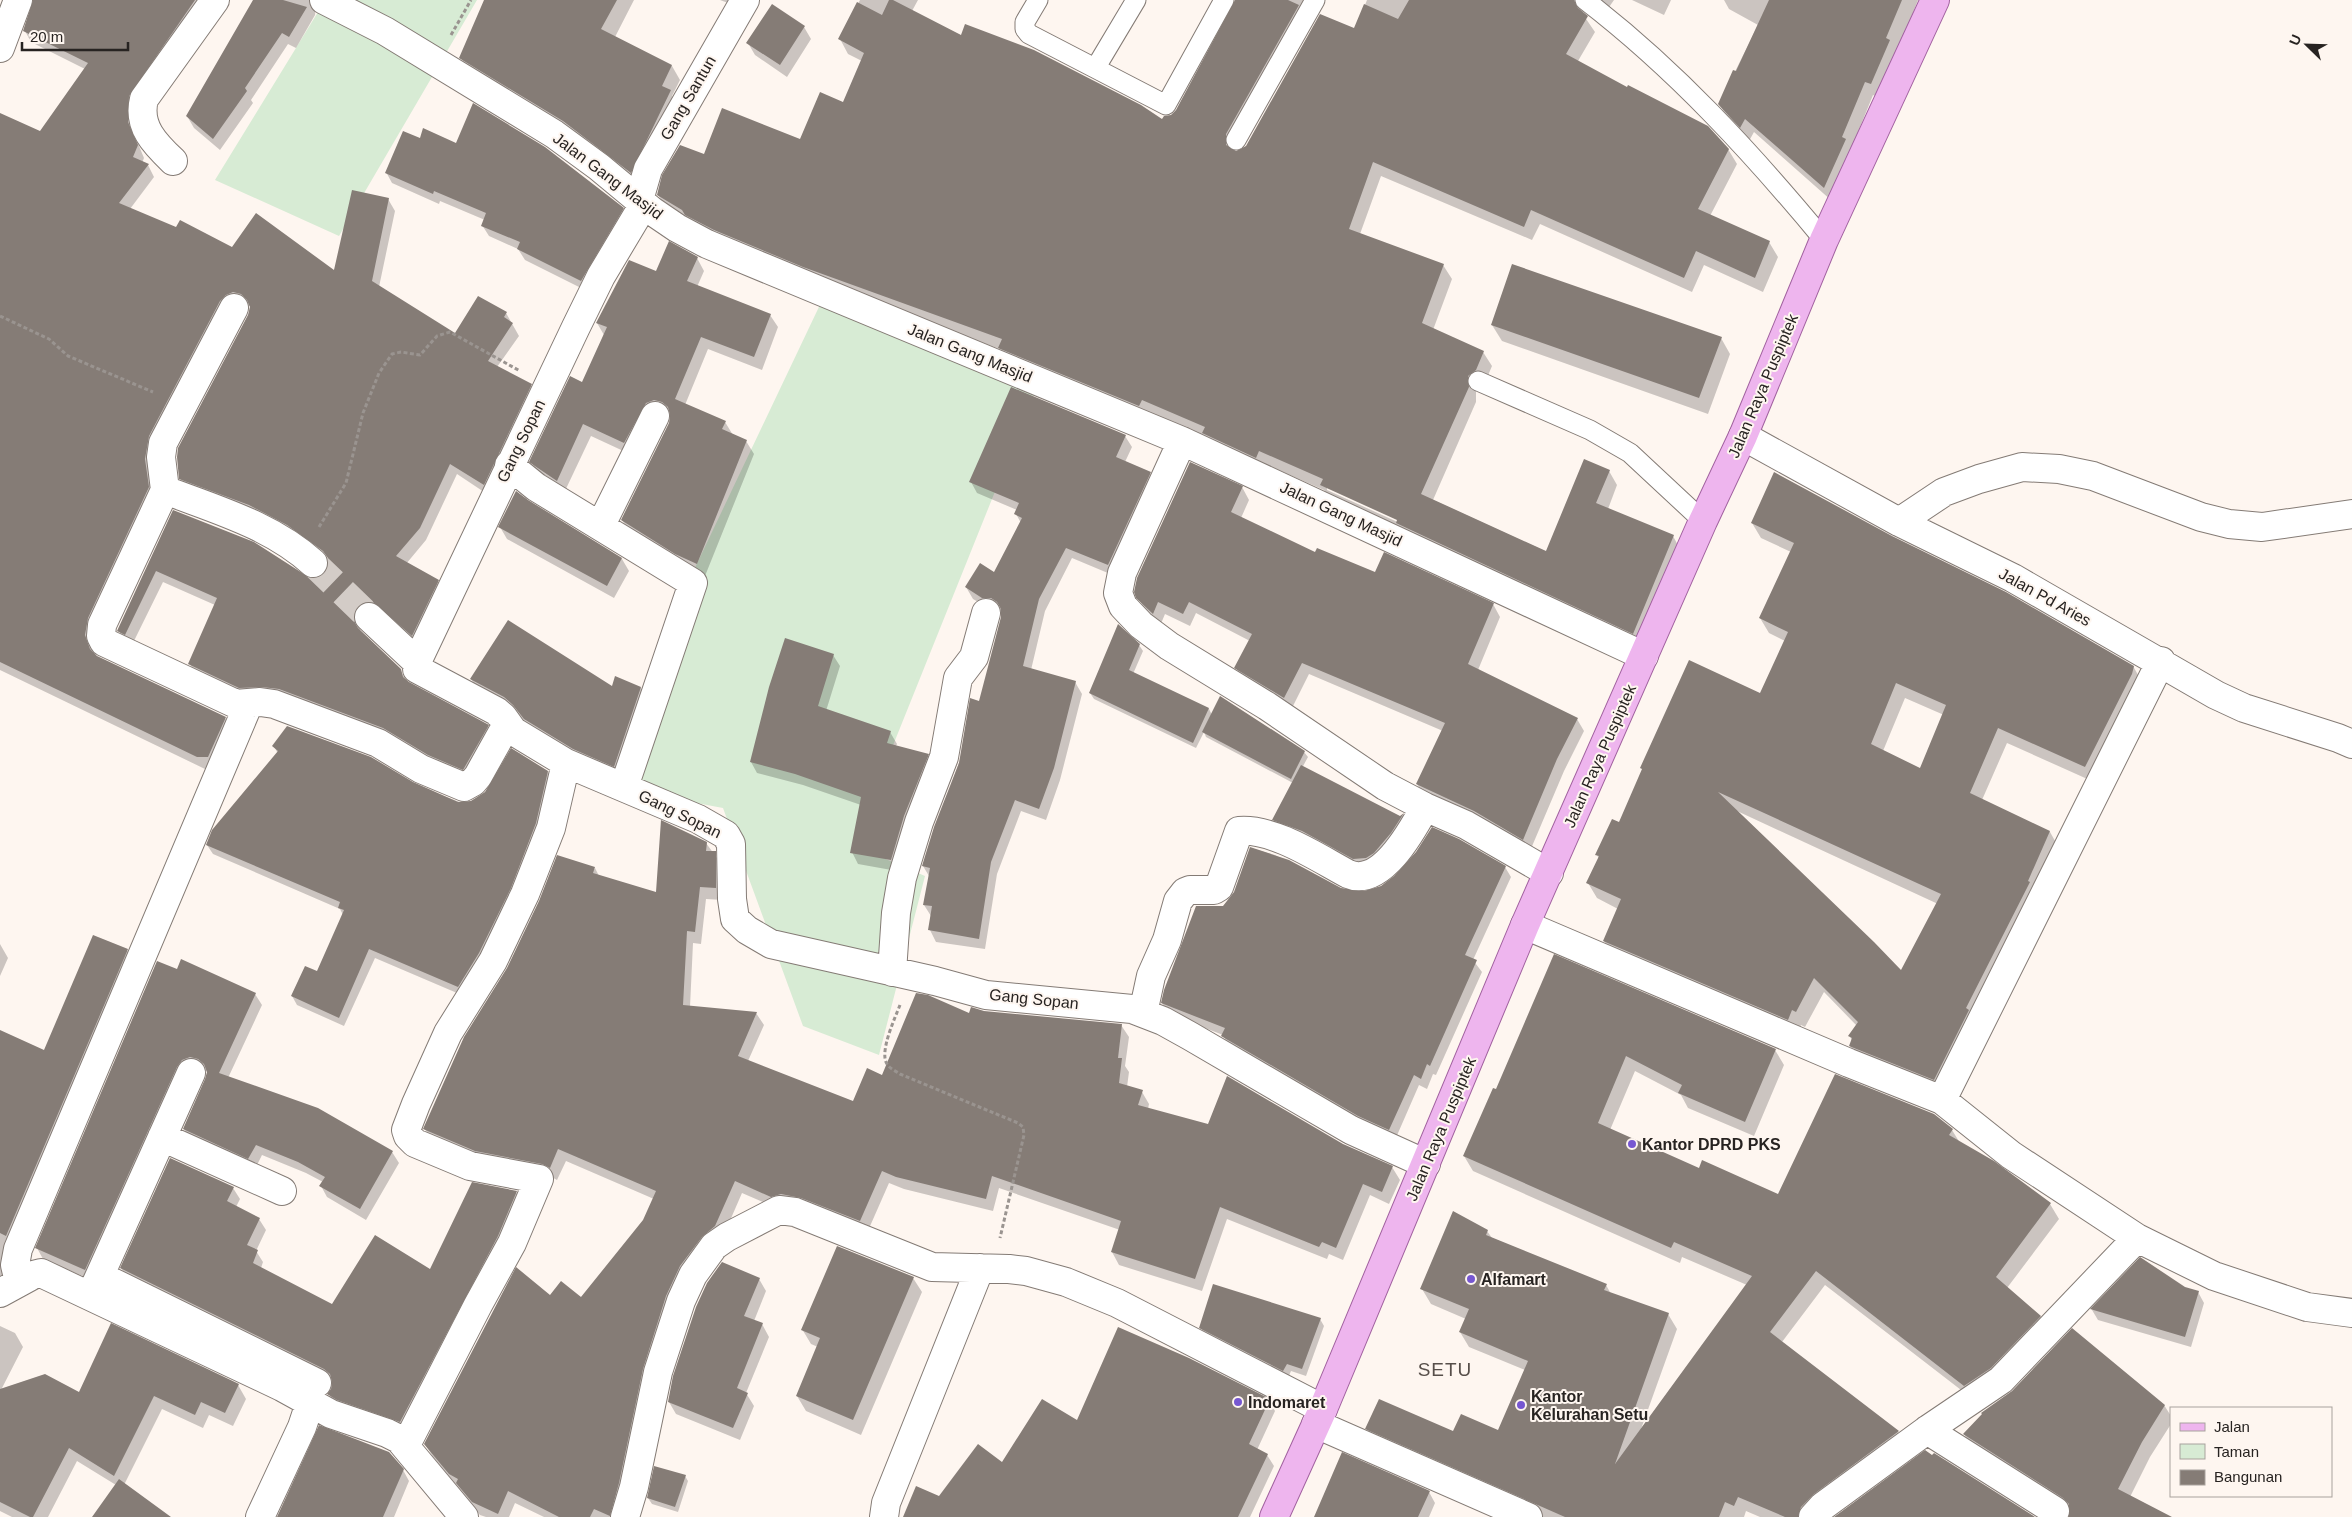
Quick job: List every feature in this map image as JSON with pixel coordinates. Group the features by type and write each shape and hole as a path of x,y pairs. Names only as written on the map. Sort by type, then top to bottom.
{"main road":[{"name":"Jalan Raya Puspiptek","path":"1274,1517 1320,1417 1525,925 1703,521 1743,436 1824,240 1935,0"}],"street":[{"path":"0,48 18,0"},
{"path":"174,161 154,141 144,124 141,110 144,99 215,0"},
{"name":"Jalan Gang Masjid","path":"324,0 384,31 554,134 599,166 677,228 755,265 1182,441 1644,656"},
{"name":"Gang Santun","path":"642,202 648,168 745,0"},
{"name":"Gang Sopan","path":"642,202 601,276 509,465 417,662 416,666 420,672 496,711 513,730 566,763 714,827 729,839 732,851 733,914 747,930 771,944 794,951 902,974 986,995 1122,1007 1143,1013 1190,1036 1351,1130 1426,1164"},
{"path":"234,308 162,447 165,490 102,625 101,636 107,644 236,704 260,702 274,704 378,743 421,769 464,787 473,782 478,776 502,733 513,730"},
{"path":"601,525 655,416"},
{"name":"Jalan Pd Aries","path":"1743,436 1899,522 2013,578 2216,695 2244,708 2352,744"},
{"path":"1182,441 1122,573 1118,594 1123,606 1141,625 1169,646 1267,706 1385,786 1424,807 1466,826 1549,873"},
{"path":"509,465 536,487 693,583 624,787"},
{"path":"1899,522 1944,492 1979,479 2022,468 2059,469 2093,476 2201,516 2229,524 2262,527 2352,514"},
{"path":"165,490 261,527 283,538 307,558"},
{"path":"902,974 896,913 902,878 919,822 944,757 958,678 974,657 986,613"},
{"path":"369,617 417,662"},
{"path":"1942,1100 2161,662"},
{"path":"10,1288 18,1249 249,703"},
{"path":"406,1445 512,1243 539,1179 470,1166 415,1142 408,1136 406,1130 448,1033 493,961 525,894 551,828 566,763"},
{"path":"1143,1013 1151,976 1167,940 1178,901 1185,892 1190,890 1214,890 1219,887 1239,831 1254,831 1275,837 1348,874 1360,877 1375,871 1396,853 1413,829 1424,807"},
{"path":"1525,925 1840,1060 1942,1100 2011,1155 2136,1238 2214,1276 2257,1292 2307,1307 2352,1313"},
{"path":"95,1285 191,1073"},
{"path":"162,1137 282,1191"},
{"path":"625,1517 658,1372 686,1288 701,1262 714,1246 764,1218 786,1209 932,1266 987,1268 1045,1276 1117,1303 1320,1417 1528,1517"},
{"path":"1813,1517 1823,1506 1927,1430 2001,1380 2136,1238"},
{"path":"884,1517 886,1504 987,1268"},
{"path":"10,1288 41,1273 95,1285 282,1387 314,1393 332,1414 387,1433 406,1445 464,1517"},
{"path":"260,1517 302,1427 314,1393"},
{"path":"1927,1430 2055,1511"}],"lane":[{"path":"1038,0 1025,22 1025,29 1029,34 1096,66 1166,104 1224,0"},
{"path":"1096,66 1136,0"},
{"path":"1236,140 1315,0"},
{"path":"1585,0 1627,32 1727,128 1824,240"},
{"path":"1478,381 1590,430 1630,453 1703,521"}],"path":[{"path":"436,62 471,0"},
{"path":"0,316 49,339 68,356 182,406"},
{"path":"307,558 327,516 346,483 363,413 379,373 392,354 401,352 420,355 437,336 450,332 547,387"},
{"path":"902,974 885,1056 888,1065 900,1074 1018,1123 1023,1127 1024,1135 987,1268"}],"green space":[{"path":"316,0 477,0 339,236 215,180 318,12"},
{"path":"827,290 1037,387 853,845 925,876 879,1055 803,1026 723,808 638,792 693,572"}],"building":[{"path":"33,0 195,0 129,96 128,122 138,145 133,157 149,164 119,203 176,227 180,220 232,247 256,213 334,270 352,190 389,198 372,281 455,333 478,296 507,312 504,317 513,323 488,361 532,384 484,485 450,464 420,528 396,556 439,580 412,636 373,602 365,602 358,606 354,614 354,621 358,628 401,669 403,677 409,682 489,725 463,770 428,755 383,728 279,689 262,687 239,688 188,664 217,598 156,571 125,635 117,631 173,510 254,542 310,578 319,577 328,566 328,558 323,551 287,525 249,505 179,479 178,448 248,315 250,307 247,300 241,294 233,292 226,295 220,301 149,436 145,459 149,487 88,618 85,635 90,649 97,656 226,717 208,757 197,757 0,662 0,113 40,131 88,63 23,31"},
{"path":"253,0 283,0 307,7 289,37 282,33 245,88 247,91 213,139 186,116"},
{"path":"484,0 617,0 601,29 672,65 662,86 671,90 631,173 563,121 459,58"},
{"path":"889,0 893,0 961,35 965,24 1034,50 1141,105 1162,119 1164,116 1171,115 1176,110 1235,0 1288,0 1299,5 1226,134 1226,145 1236,151 1246,146 1320,14 1354,28 1364,4 1398,19 1409,0 1574,0 1578,8 1588,16 1566,54 1627,87 1628,85 1708,126 1729,149 1698,209 1770,241 1755,278 1696,251 1684,278 1531,210 1524,227 1373,162 1349,229 1444,264 1422,323 1484,351 1476,370 1468,376 1469,387 1421,494 1546,551 1584,459 1610,470 1596,503 1674,535 1633,634 1396,523 1397,520 1320,485 1323,479 1259,451 1256,458 1202,433 1205,427 1142,400 1139,406 998,348 1002,339 803,267 714,230 685,215 682,210 657,195 662,175 680,145 704,154 722,108 800,139 820,92 843,102 864,53 838,39 857,2 882,15"},
{"path":"1769,0 1902,0 1886,38 1890,40 1871,84 1865,82 1842,137 1846,139 1824,188 1745,119 1740,128 1718,104 1733,70 1736,71"},
{"path":"772,4 805,26 780,65 746,43"},
{"path":"473,103 545,147 624,208 581,281 517,249 520,242 481,226 486,213 434,191 433,194 385,173 403,131 420,138 423,128 456,143"},
{"path":"669,241 698,257 687,281 771,314 754,357 701,337 675,399 726,421 722,429 747,440 697,564 675,554 621,520 669,423 668,407 662,402 654,400 646,403 624,443 583,424 557,481 529,462 570,376 582,382 607,327 596,323 629,260 656,271"},
{"path":"1512,264 1722,337 1699,398 1491,325"},
{"path":"1011,387 1126,435 1116,457 1151,472 1108,565 1066,548 1039,599 1023,666 1076,681 1054,768 1039,809 1015,800 991,862 979,939 928,930 932,906 923,905 930,868 922,866 934,827 959,763 970,698 979,701 1001,617 1001,609 997,602 991,598 982,598 965,587 980,563 994,572 1022,518 1014,514 1019,503 969,482"},
{"path":"1190,462 1243,486 1231,512 1315,552 1317,548 1375,572 1384,552 1494,603 1468,664 1578,718 1557,759 1523,840 1474,811 1416,784 1445,723 1302,663 1284,698 1234,668 1252,634 1189,602 1183,614 1158,602 1153,614 1136,598 1134,592 1137,578"},
{"path":"1774,472 1892,536 2006,592 2134,666 2132,674 2085,767 1998,728 1970,793 2050,831 2028,881 2030,882 1966,1008 1969,1010 1934,1080 1849,1046 1852,1038 1848,1036 1858,1022 1814,978 1796,1012 1792,1010 1788,1020 1603,941 1621,899 1586,883 1599,856 1595,855 1612,819 1619,822 1642,769 1640,768 1689,660 1760,693 1788,632 1759,618 1794,543 1751,523","holes":["1896,683 1946,705 1920,768 1871,744","1718,792 1941,894 1901,970 1874,942"]},
{"path":"516,491 622,558 607,586 498,527"},
{"path":"508,620 612,686 615,676 641,687 614,767 573,749 524,719 504,697 470,679"},
{"path":"1118,624 1140,644 1129,670 1209,708 1193,743 1089,693"},
{"path":"785,638 834,654 818,706 891,731 887,743 929,754 904,816 891,860 850,853 861,797 795,774 750,762 769,687"},
{"path":"1220,696 1305,751 1291,779 1202,732"},
{"path":"287,726 371,757 413,782 458,802 471,801 485,792 511,748 548,771 536,823 511,888 479,953 458,987 369,949 339,1018 291,996 305,966 317,971 344,910 338,908 340,902 206,845 212,830 278,751 272,746"},
{"path":"1301,765 1400,816 1404,813 1391,833 1374,853 1366,858 1353,859 1302,831 1272,820"},
{"path":"661,820 707,842 706,851 716,851 716,888 700,887 695,932 687,931 683,1005 757,1012 738,1056 853,1101 867,1068 882,1075 916,993 928,995 969,1013 971,1007 984,1011 1122,1024 1118,1058 1122,1058 1119,1083 1143,1090 1138,1105 1208,1124 1227,1076 1343,1144 1393,1166 1382,1192 1363,1184 1336,1248 1322,1242 1319,1247 1220,1207 1195,1279 1111,1252 1121,1221 992,1176 986,1199 896,1177 882,1171 860,1221 801,1198 781,1194 771,1197 735,1181 715,1226 702,1237 680,1266 666,1296 643,1369 619,1483 610,1516 594,1509 590,1517 559,1517 508,1491 498,1514 472,1502 456,1483 458,1479 449,1474 424,1444 516,1267 550,1295 561,1281 581,1297 643,1220 656,1191 558,1149 550,1168 542,1164 475,1151 423,1129 464,1037 507,968 539,901 557,855 595,867 593,873 656,892"},
{"path":"1432,827 1459,839 1506,866 1465,955 1477,960 1430,1066 1427,1064 1421,1079 1414,1075 1389,1130 1358,1116 1221,1036 1225,1028 1161,1003 1164,990 1196,906 1223,906 1234,892 1250,847 1289,860 1341,888 1364,891 1381,886 1394,876 1416,852"},
{"path":"93,935 128,949 6,1236 0,1233 0,1030 44,1050"},
{"path":"1554,954 1776,1049 1745,1122 1678,1093 1682,1085 1626,1056 1598,1123 1699,1168 1702,1160 1778,1194 1835,1074 1934,1114 1953,1129 1949,1135 1994,1161 2051,1203 1996,1277 2041,1316 1991,1368 1964,1386 1816,1271 1770,1332 1899,1431 1814,1494 1801,1507 1798,1517 1785,1517 1738,1497 1734,1506 1725,1502 1719,1517 1565,1517 1365,1429 1379,1399 1453,1431 1461,1414 1498,1430 1528,1361 1459,1332 1469,1309 1420,1289 1453,1211 1488,1230 1486,1235 1607,1284 1604,1290 1669,1313 1615,1464 1752,1276 1674,1242 1671,1248 1463,1156 1493,1088 1496,1089"},
{"path":"181,959 256,993 219,1073 318,1108 393,1151 360,1209 319,1186 325,1177 298,1162 256,1145 248,1159 183,1129 207,1072 204,1064 198,1059 190,1057 182,1060 177,1067 85,1270 35,1248 157,961 177,969"},
{"path":"170,1158 234,1187 227,1201 260,1218 247,1245 258,1250 253,1263 332,1304 375,1235 430,1269 472,1182 517,1191 498,1236 400,1422 337,1400 327,1394 331,1389 332,1382 330,1374 324,1369 120,1268"},
{"path":"837,1246 914,1277 853,1420 796,1396 820,1338 801,1330"},
{"path":"2140,1257 2185,1287 2199,1291 2185,1337 2090,1309"},
{"path":"722,1262 760,1278 744,1316 763,1323 737,1388 748,1393 733,1428 668,1402 673,1376 696,1307 707,1283"},
{"path":"1213,1284 1321,1318 1302,1369 1287,1364 1283,1371 1199,1328"},
{"path":"111,1323 239,1384 225,1413 201,1402 195,1415 154,1396 114,1476 69,1448 33,1517 0,1502 0,1389 45,1374 79,1392"},
{"path":"1118,1327 1189,1358 1270,1399 1249,1444 1268,1454 1238,1517 903,1517 916,1486 939,1496 978,1444 1002,1462 1042,1399 1077,1420"},
{"path":"2072,1328 2165,1405 2142,1442 2118,1489 2172,1517 2069,1517 2069,1504 2063,1498 1963,1434 1981,1413 2012,1391"},
{"path":"319,1425 389,1452 404,1469 383,1517 277,1517"},
{"path":"1925,1450 1932,1455 1934,1453 2035,1517 1834,1517"},
{"path":"1342,1452 1430,1491 1418,1517 1314,1517"},
{"path":"654,1466 686,1475 675,1507 647,1498"},
{"path":"119,1479 171,1517 92,1517"}],"tunnel":[{"path":"313,563 369,617"}],"place":[{"name":"Kantor DPRD PKS","path":"1632,1144"},
{"name":"Alfamart","path":"1471,1279"},
{"name":"Indomaret","path":"1238,1402"},
{"name":"Kantor Kelurahan Setu","path":"1521,1405"}],"district":[{"name":"SETU","path":"1445,1369"}]}
